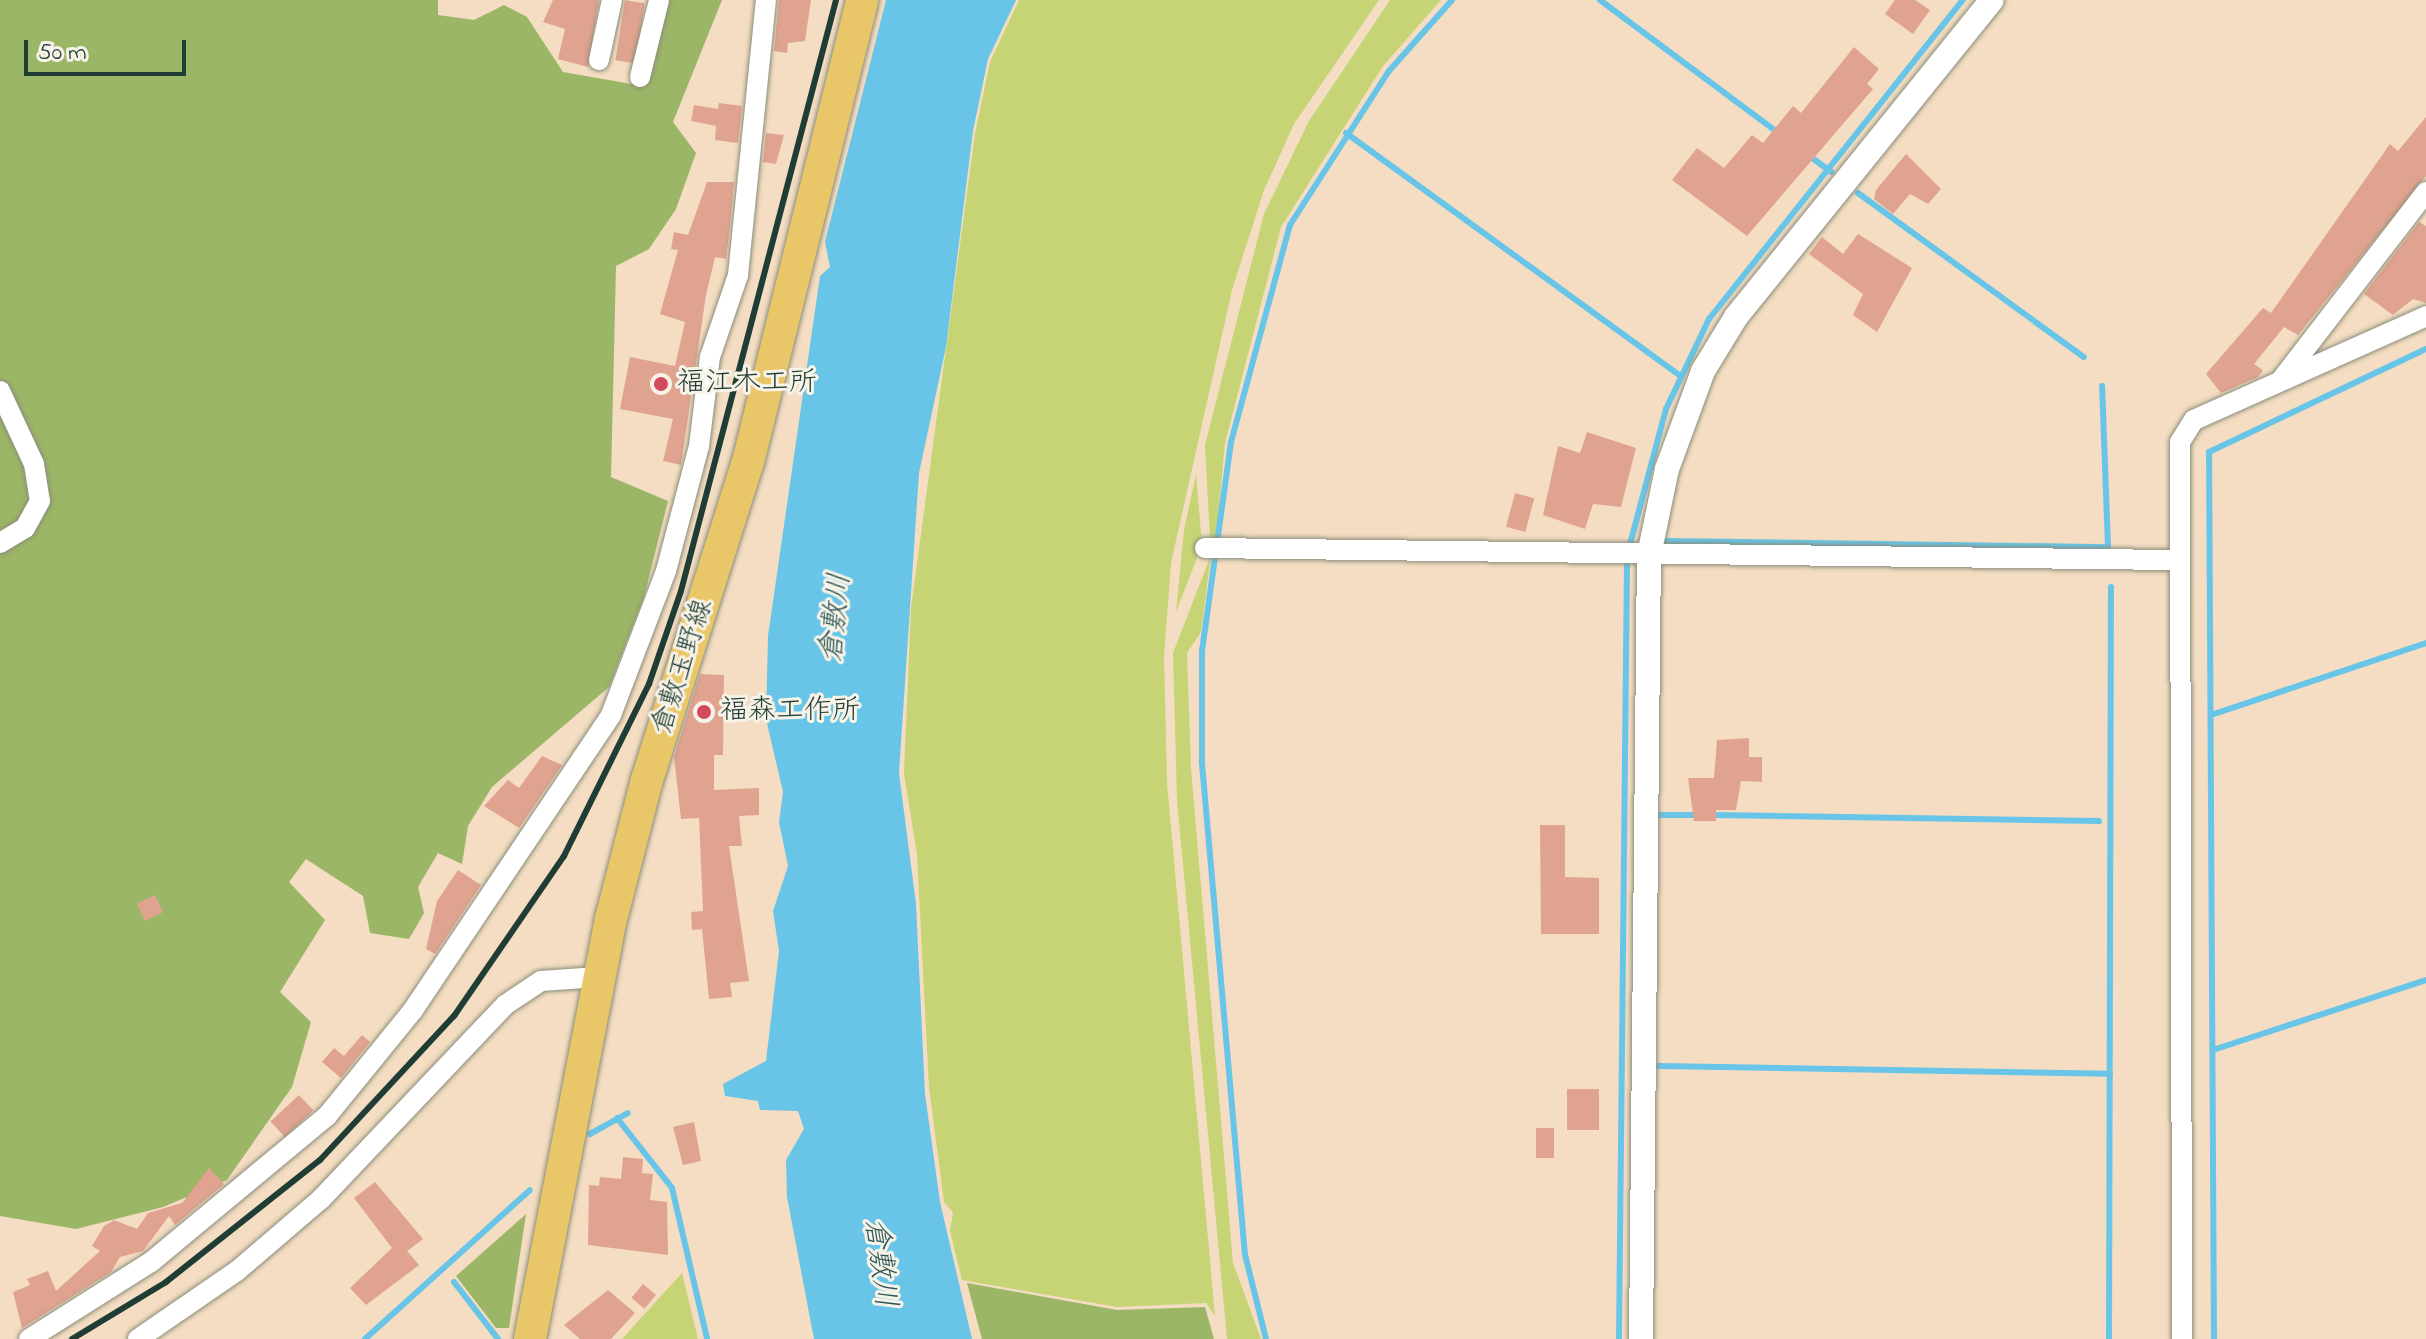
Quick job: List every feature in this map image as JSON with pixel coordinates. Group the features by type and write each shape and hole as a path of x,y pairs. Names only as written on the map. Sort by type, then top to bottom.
{"main road":[{"name":"倉敷玉野線","path":"530,1339 598,977 647,780 748,462 862,0"}],"street":[{"path":"599,60 612,0"},
{"path":"640,77 659,0"},
{"path":"29,1339 151,1262 327,1116 413,1010 611,715 666,571 699,446 710,357 738,275 766,0"},
{"path":"1641,1339 1634,554 1678,435 1719,343 1992,0"},
{"path":"2282,379 2426,192"},
{"path":"2182,1339 2175,560 2183,428 2282,379 2426,316"},
{"path":"0,391 34,464 40,501 25,528 0,543"},
{"path":"1214,548 2175,560"},
{"path":"138,1339 237,1271 321,1199 505,1005 541,981 598,977"}],"green space":[{"path":"0,0 438,0 438,15 474,20 504,5 527,17 563,72 643,86 665,0 722,0 673,122 696,153 676,209 649,249 616,266 611,477 668,501 644,597 609,687 492,787 468,826 462,864 438,853 418,887 424,913 409,939 370,933 363,896 306,859 289,882 325,920 280,992 311,1022 292,1087 227,1180 163,1207 76,1229 0,1216"},
{"path":"1019,0 1379,0 1294,124 1264,190 1232,290 1171,563 1164,657 1167,783 1215,1316 1206,1303 1117,1307 962,1280 950,1231 953,1212 944,1202 929,1087 917,855 904,773 911,608 975,134 990,62"},
{"path":"1390,0 1441,0 1383,66 1281,227 1225,443 1216,539 1210,539 1205,445 1264,214 1309,121"},
{"path":"1196,474 1202,545 1176,612 1184,530"},
{"path":"1211,555 1201,632 1187,653 1191,768 1233,1263 1261,1339 1227,1339 1177,800 1173,653"},
{"path":"526,1214 509,1328 496,1328 456,1276"},
{"path":"682,1273 698,1339 622,1339"},
{"path":"967,1283 1117,1310 1205,1307 1214,1339 982,1339"}],"water":[{"name":"倉敷川","path":"886,0 1016,0 988,59 973,131 946,347 919,473 899,773 916,904 925,1094 940,1202 972,1339 814,1339 787,1197 786,1160 804,1129 798,1111 760,1110 758,1101 725,1096 723,1084 766,1061 779,951 773,911 788,866 779,822 783,792 766,719 768,636 820,276 830,267 825,242"}],"building":[{"path":"553,0 599,0 588,67 558,59 565,29 543,22"},
{"path":"625,0 645,3 635,63 615,60"},
{"path":"779,0 811,0 805,41 788,43 787,53 774,51"},
{"path":"1895,0 1915,0 1930,10 1913,34 1885,14"},
{"path":"1854,47 1879,69 1867,84 1873,89 1747,236 1672,180 1697,148 1724,168 1752,135 1763,143 1793,106 1801,113"},
{"path":"719,103 742,106 738,143 715,140 716,126 691,121 694,105 718,109"},
{"path":"2426,117 2426,176 2298,335 2284,327 2254,364 2263,370 2258,377 2221,393 2206,374 2263,308 2271,313 2390,144 2398,151"},
{"path":"766,133 784,135 776,164 763,162"},
{"path":"1906,154 1941,189 1928,204 1910,194 1893,214 1874,199 1876,190"},
{"path":"707,182 734,182 726,259 715,257 706,295 681,465 663,461 673,419 620,409 630,357 675,366 685,322 660,314 678,250 671,249 674,232 688,235"},
{"path":"2419,222 2426,226 2426,303 2413,299 2393,315 2364,294"},
{"path":"1858,234 1912,268 1877,332 1853,315 1863,294 1809,254 1822,237 1843,254"},
{"path":"1587,432 1636,448 1621,507 1593,504 1585,529 1543,515 1558,446 1580,453"},
{"path":"1515,493 1534,498 1525,532 1506,527"},
{"path":"700,674 724,675 723,755 714,755 714,790 759,788 759,815 739,816 742,846 729,846 749,981 730,983 732,997 709,999 702,929 692,930 691,912 703,911 699,818 681,819 674,757"},
{"path":"1749,738 1749,757 1762,757 1762,782 1741,781 1736,810 1716,810 1716,821 1694,821 1688,778 1714,778 1717,740"},
{"path":"542,756 562,765 519,828 484,806 508,780 519,788"},
{"path":"1540,825 1565,825 1565,877 1599,878 1599,934 1541,934"},
{"path":"458,870 481,885 435,954 426,949 437,901"},
{"path":"155,895 163,912 145,921 137,903"},
{"path":"362,1035 370,1042 341,1078 322,1062 334,1048 344,1056"},
{"path":"1567,1089 1599,1089 1599,1130 1567,1130"},
{"path":"299,1095 313,1110 285,1137 270,1122"},
{"path":"694,1122 701,1161 683,1165 673,1127"},
{"path":"1536,1128 1554,1128 1554,1158 1536,1158"},
{"path":"623,1157 643,1159 642,1173 653,1174 650,1200 667,1202 668,1255 588,1245 589,1185 599,1186 600,1177 621,1179"},
{"path":"209,1168 224,1184 175,1225 169,1216 143,1251 120,1257 111,1272 22,1328 13,1292 30,1285 27,1279 48,1271 56,1291 100,1251 92,1246 104,1226 114,1220 137,1229 148,1213 182,1203"},
{"path":"375,1182 423,1239 407,1251 419,1265 366,1305 350,1288 392,1248 354,1198"},
{"path":"643,1284 656,1295 644,1309 631,1298"},
{"path":"608,1290 635,1313 611,1339 580,1339 564,1325"}],"waterway":[{"path":"1266,1339 1245,1255 1202,760 1202,651 1231,442 1290,225 1389,71 1452,0"},
{"path":"1600,0 1780,134"},
{"path":"1629,548 1666,409 1709,319 1963,0"},
{"path":"1346,133 1679,375"},
{"path":"1808,155 1831,172"},
{"path":"1858,193 2084,357"},
{"path":"2214,1339 2209,452 2426,349"},
{"path":"1666,541 2108,547 2102,386"},
{"path":"1619,1339 1627,559"},
{"path":"2109,1339 2111,587"},
{"path":"2211,715 2426,643"},
{"path":"1660,815 1700,815"},
{"path":"1711,815 2099,821"},
{"path":"2213,1050 2426,980"},
{"path":"1659,1066 2110,1074"},
{"path":"590,1134 628,1113"},
{"path":"617,1118 672,1188 707,1339"},
{"path":"365,1339 530,1190"},
{"path":"454,1282 498,1339"}],"railway":[{"path":"72,1339 166,1282 320,1160 454,1016 564,856 649,684 681,591 836,0"}],"place":[{"name":"福江木工所","path":"661,384"},
{"name":"福森工作所","path":"704,712"}]}
